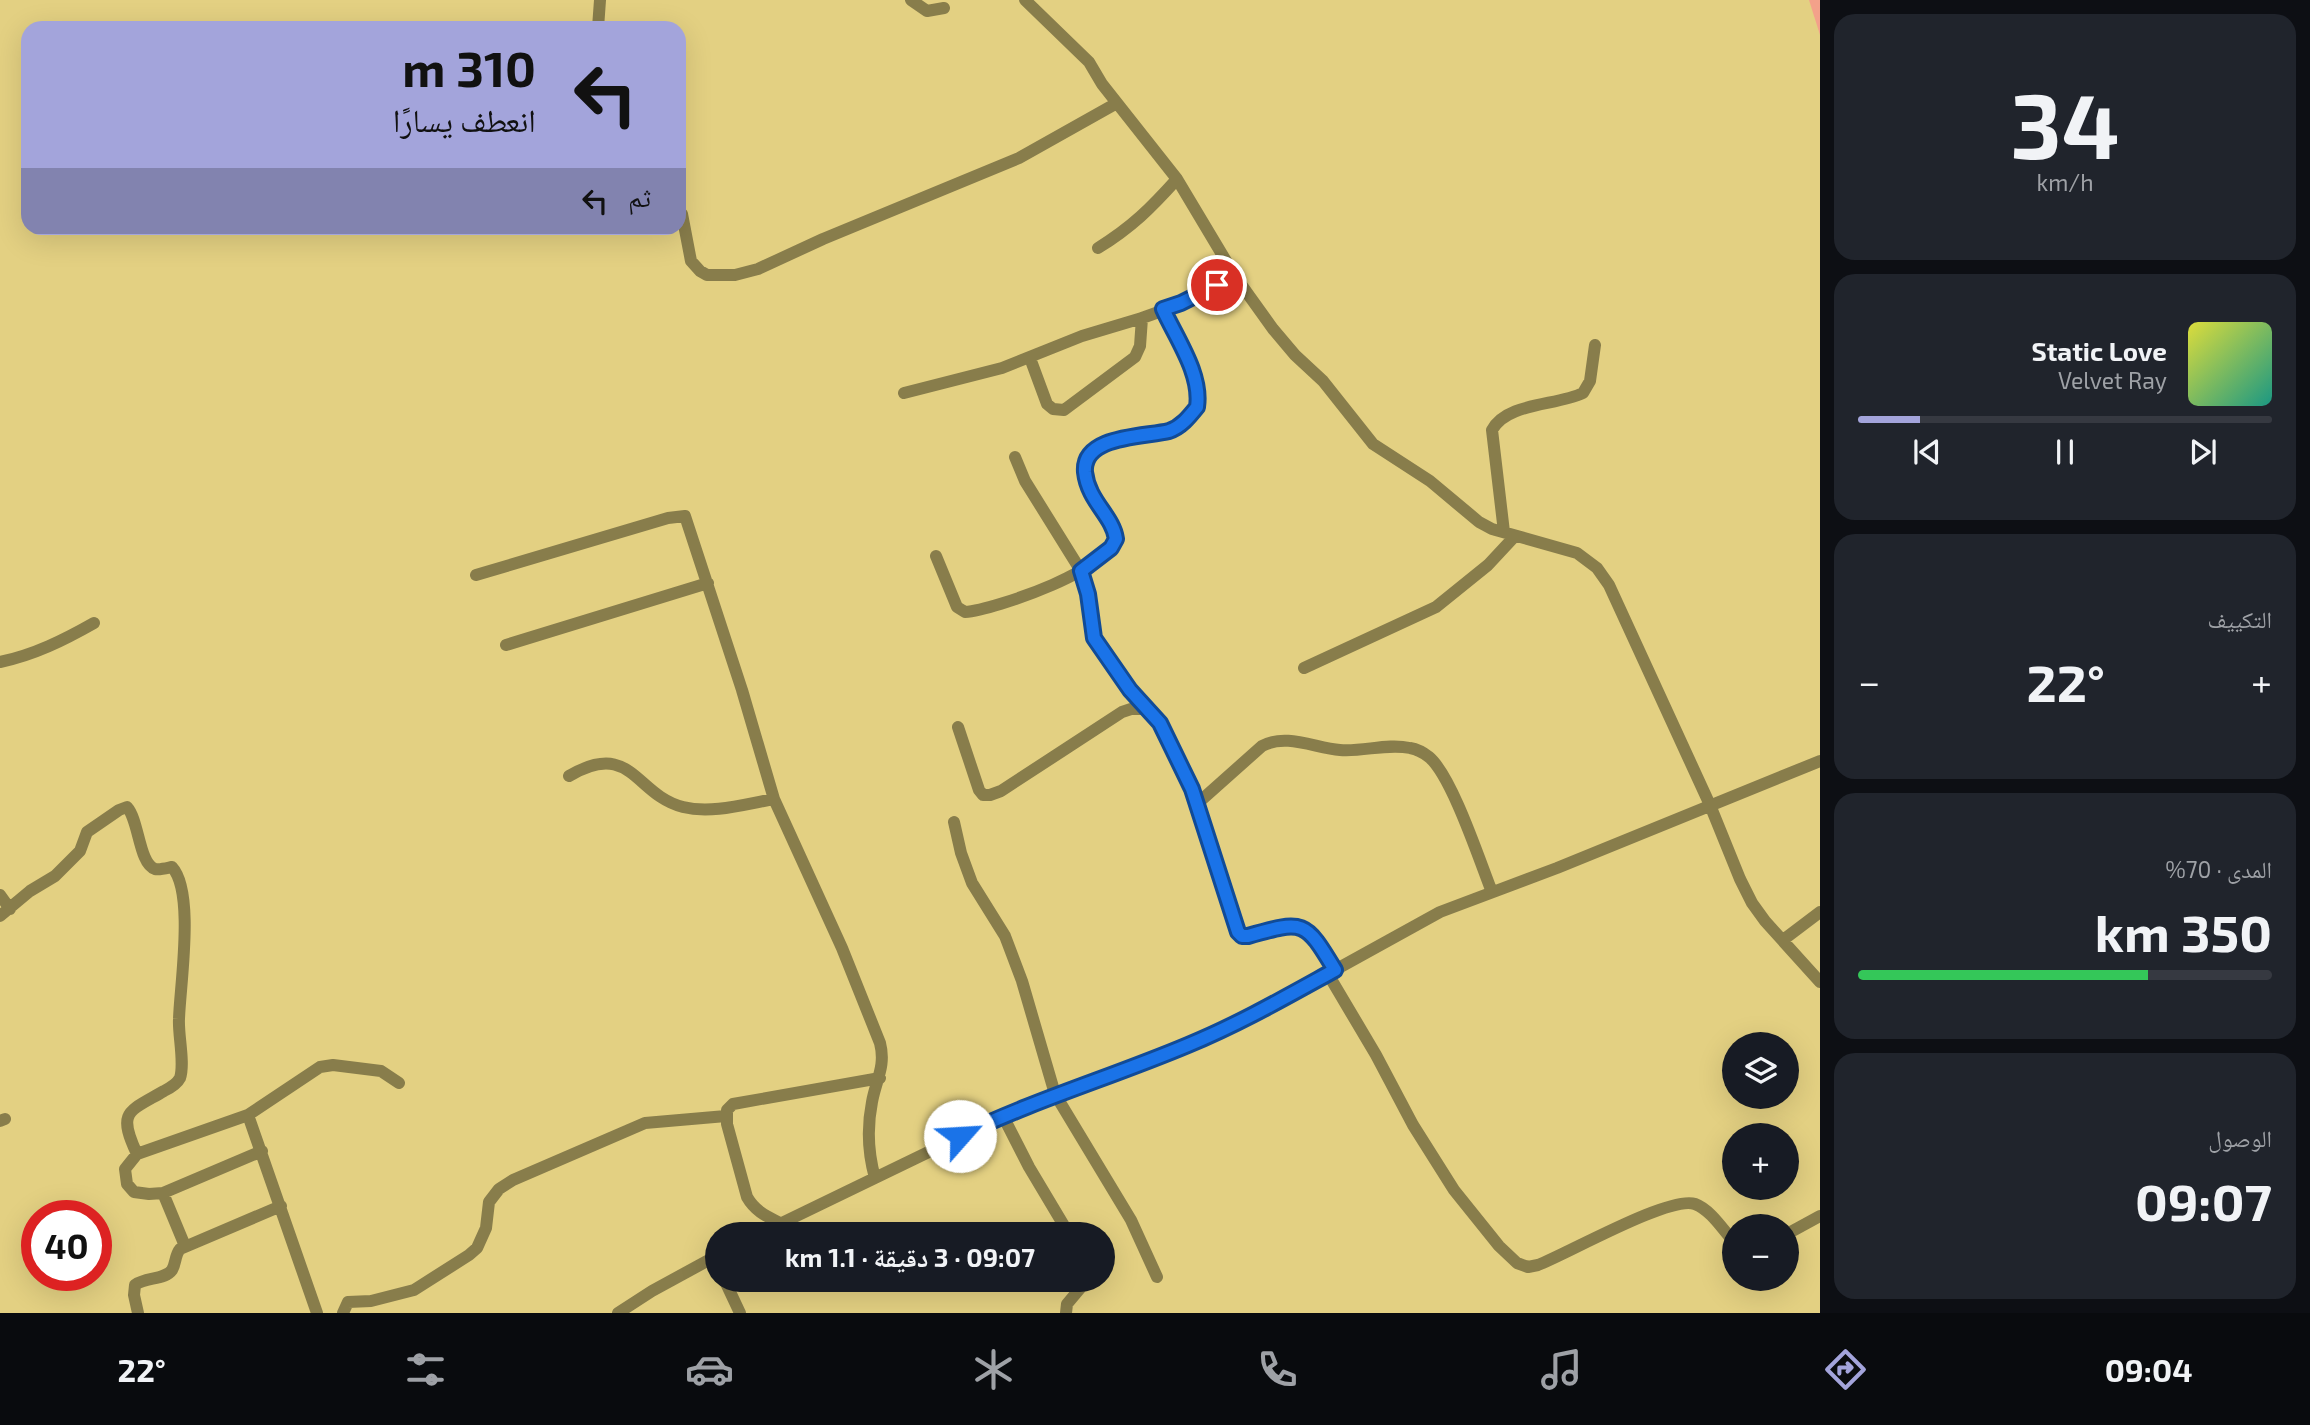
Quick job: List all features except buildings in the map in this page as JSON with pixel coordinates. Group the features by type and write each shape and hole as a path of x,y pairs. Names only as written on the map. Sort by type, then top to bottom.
{"street":[{"path":"598,21 600,0"},
{"path":"911,0 927,11 944,8"},
{"path":"1025,0 1077,48 1177,178 1235,276 1285,344 1323,381 1373,443 1430,481 1479,522 1510,534 1562,547 1597,568 1609,585 1752,903 1820,982"},
{"path":"686,235 691,261 707,275 735,275 758,270 823,239 1019,158 1117,103"},
{"path":"1098,248 1129,228 1177,178"},
{"path":"904,393 982,374 1030,358 1082,336 1181,303 1235,276"},
{"path":"936,555 957,607 965,612 1033,594 1081,571 1111,548 1116,539 1115,533 1088,485 1085,463 1090,453 1131,436 1170,430 1185,422 1197,407 1196,383 1191,368 1163,309"},
{"path":"1030,358 1047,404 1053,410 1063,410 1135,357 1140,346 1142,318"},
{"path":"1304,668 1436,607 1488,565 1510,534 1492,430 1498,422 1522,410 1583,393 1590,381 1595,345"},
{"path":"1015,457 1025,481 1081,571 1088,594 1094,638 1130,690 1160,723 1168,738 1198,803 1238,932 1242,936 1248,936 1299,926 1314,937 1413,1125 1448,1180 1499,1245 1517,1264 1528,1267 1538,1265 1657,1211 1690,1203 1698,1204 1722,1228"},
{"path":"476,575 680,515 685,516 774,799 842,948 884,1056 872,1102 869,1155 875,1178"},
{"path":"506,645 708,583"},
{"path":"0,662 19,658 60,642 94,623"},
{"path":"958,727 979,790 983,795 990,796 1018,781 1122,712 1146,709"},
{"path":"1198,803 1262,746 1270,742 1288,741 1345,750 1412,748 1430,758 1455,798 1492,892"},
{"path":"782,1222 1003,1116 1187,1046 1250,1017 1440,912 1820,761"},
{"path":"569,776 582,768 612,763 621,766 657,794 682,807 714,809 774,799"},
{"path":"0,895 5,912 30,891 55,876 79,851 87,832 127,807 133,813 144,854 151,867 157,870 172,867 179,876 185,910 185,948 178,1021 181,1071 179,1080 173,1087 132,1110 127,1116 126,1125 137,1154"},
{"path":"954,822 972,883 1005,936 1022,981 1055,1094 1131,1220 1157,1277"},
{"path":"1783,940 1820,912"},
{"path":"262,1151 163,1193 149,1195 134,1192 127,1184 125,1169 137,1154 248,1115 320,1067 333,1065 381,1071 399,1083"},
{"path":"778,1222 751,1206 726,1116 727,1110 733,1104 880,1078"},
{"path":"248,1115 317,1313"},
{"path":"342,1313 348,1301 371,1301 414,1290 477,1248 486,1228 489,1202 499,1189 513,1180 645,1124 704,1116 726,1116"},
{"path":"1003,1116 1062,1222"},
{"path":"163,1193 185,1246"},
{"path":"138,1313 135,1285 141,1280 165,1275 172,1270 178,1251 281,1206"},
{"path":"1799,1227 1820,1216"},
{"path":"618,1313 652,1291 705,1264"},
{"path":"730,1292 740,1313"},
{"path":"1066,1313 1067,1304 1077,1292"}],"shaded area":[{"path":"1809,0 1820,0 1820,35"}],"route":[{"path":"960,1136 1055,1094 1187,1046 1250,1017 1335,970 1314,937 1299,926 1248,936 1242,936 1238,932 1198,803 1178,756 1160,723 1130,690 1094,638 1088,594 1081,571 1111,548 1116,539 1091,494 1085,472 1086,459 1100,447 1131,436 1170,430 1185,422 1197,407 1196,383 1191,368 1163,309 1217,285"}]}
